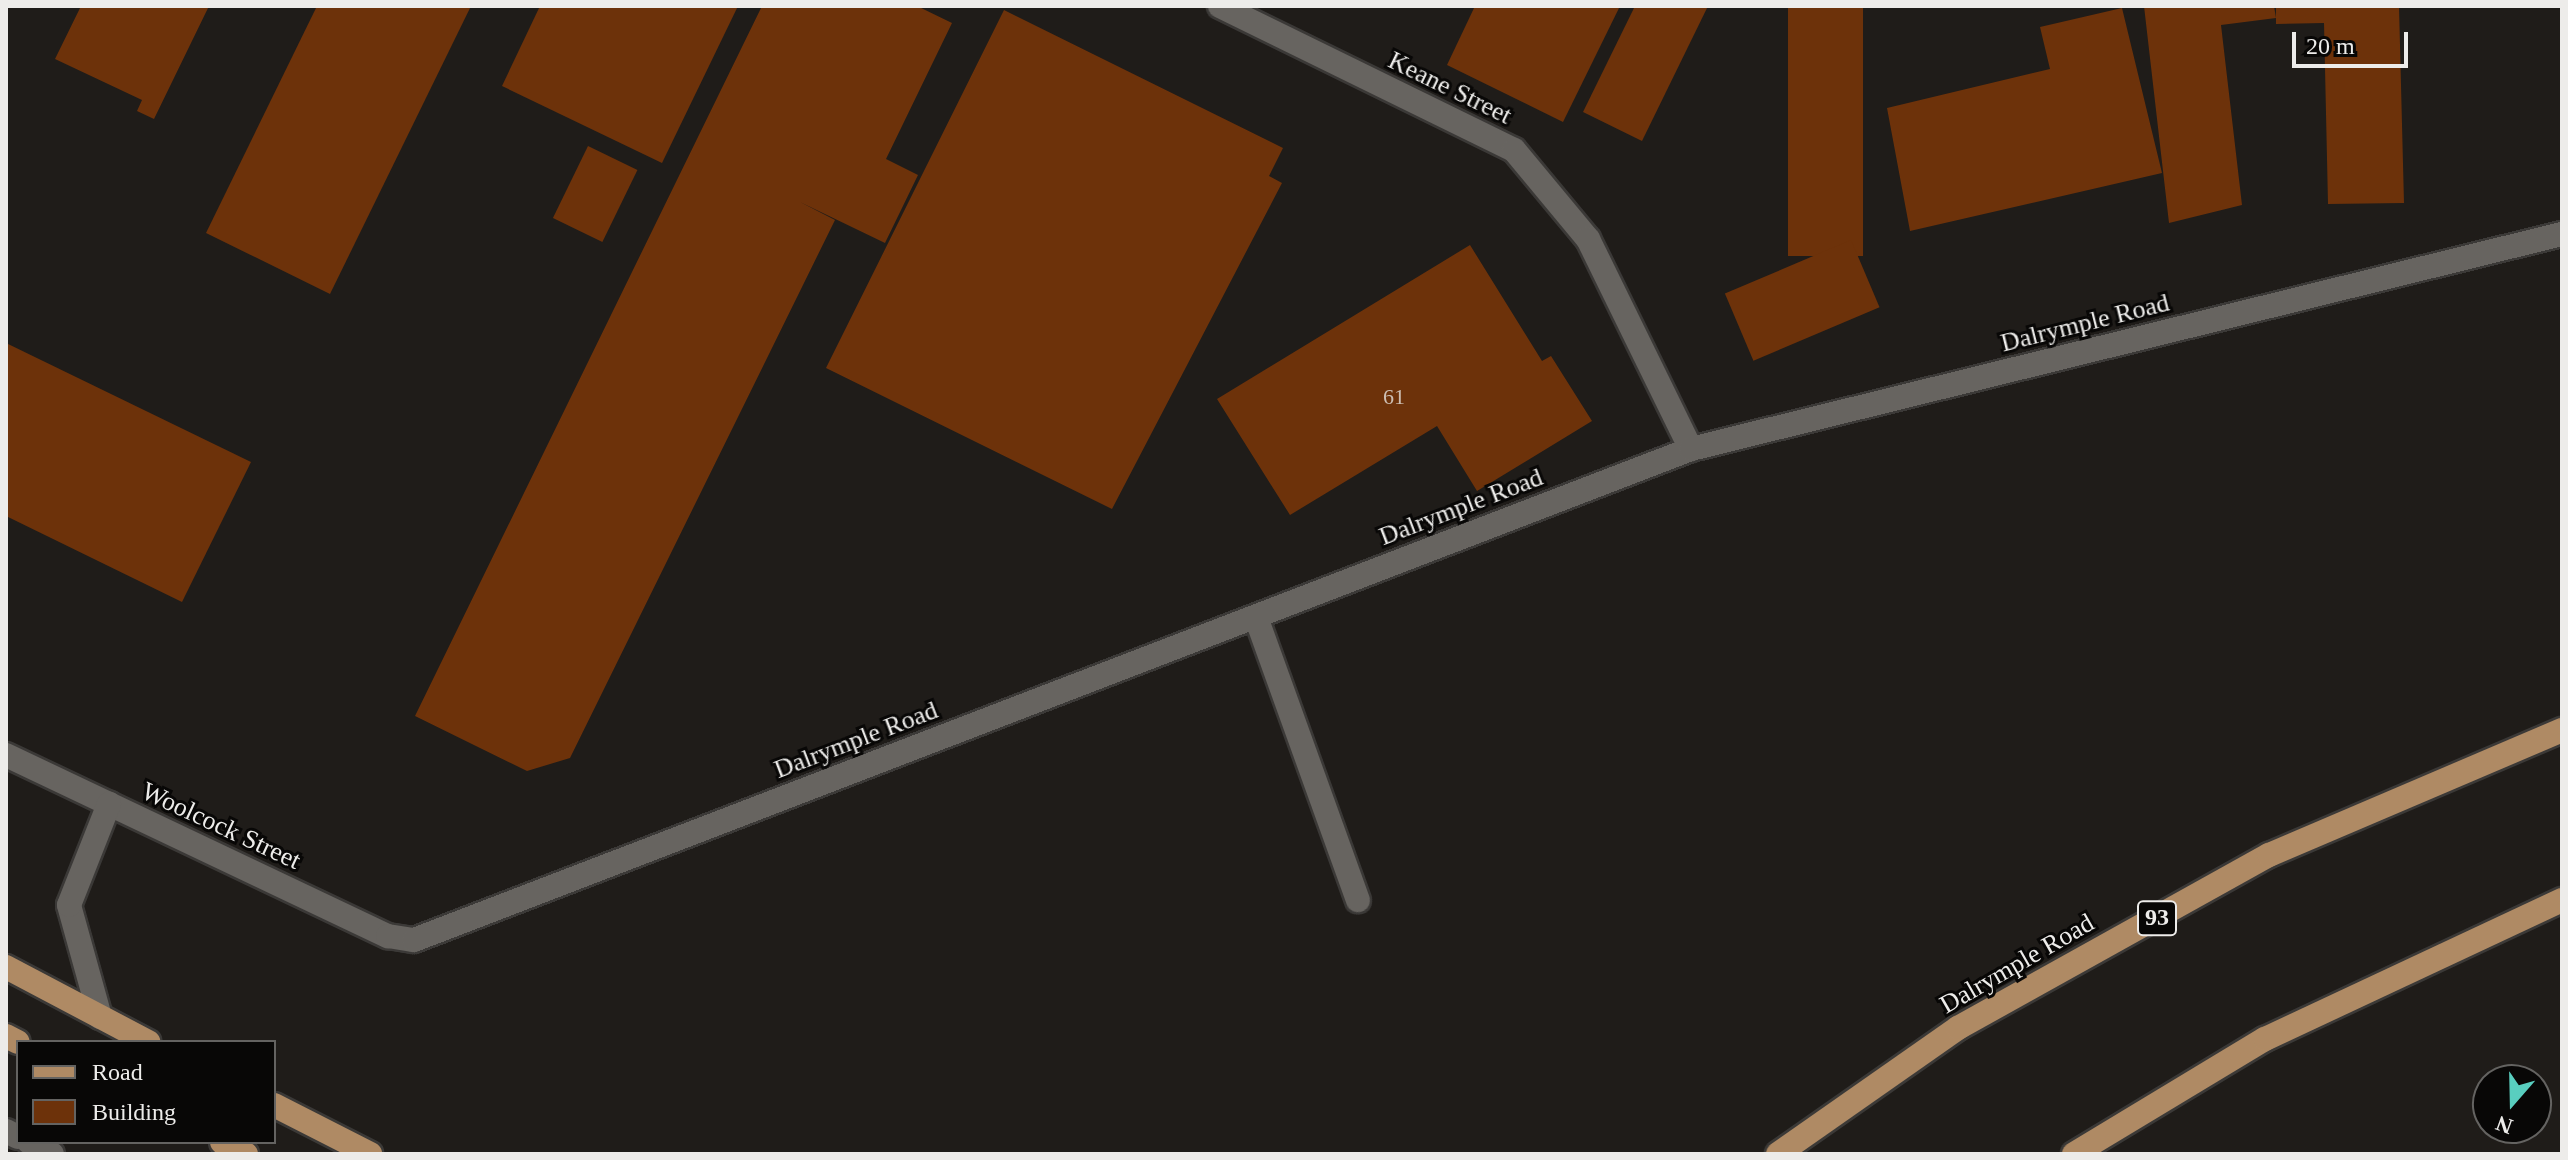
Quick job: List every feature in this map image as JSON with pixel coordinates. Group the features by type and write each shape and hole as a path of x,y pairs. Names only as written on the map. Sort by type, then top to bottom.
{"main road":[{"name":"Dalrymple Road","path":"1778,1154 1958,1028 2269,855 2562,730"},
{"path":"2074,1154 2265,1039 2562,900"},
{"path":"6,967 144,1040"},
{"path":"276,1106 368,1152"},
{"path":"226,1144 246,1154"}],"street":[{"name":"Keane Street","path":"1220,6 1514,150 1588,239 1691,449"},
{"name":"Dalrymple Road","path":"414,940 1691,449 2562,234"},
{"path":"1256,617 1358,900"},
{"name":"Woolcock Street","path":"6,755 388,936 414,940"},
{"path":"100,1017 69,905 109,804"},
{"path":"33,1144 52,1154"}],"building":[{"path":"81,6 209,6 154,119 137,111 142,100 55,59"},
{"path":"317,6 471,6 330,294 206,233"},
{"path":"540,6 738,6 662,163 502,86"},
{"path":"762,6 917,6 952,23 886,159 918,175 885,243 800,202 835,220 570,758 527,771 415,716"},
{"path":"1475,6 1620,6 1563,122 1447,65"},
{"path":"1635,6 1708,6 1642,141 1583,112"},
{"path":"1788,6 1863,6 1863,256 1788,256"},
{"path":"2144,6 2274,6 2276,18 2221,25 2242,205 2169,223"},
{"path":"2276,6 2399,6 2404,203 2328,204 2324,23 2276,24"},
{"path":"2122,8 2162,173 1910,231 1887,108 2050,69 2040,27"},
{"path":"1004,10 1283,148 1269,176 1282,183 1112,509 826,368"},
{"path":"588,146 637,170 602,242 553,218"},
{"path":"1851,240 1880,307 1753,361 1725,294"},
{"path":"1470,245 1542,361 1551,356 1592,421 1477,491 1437,426 1290,515 1217,399"},
{"path":"6,343 251,462 182,602 6,516"}]}
